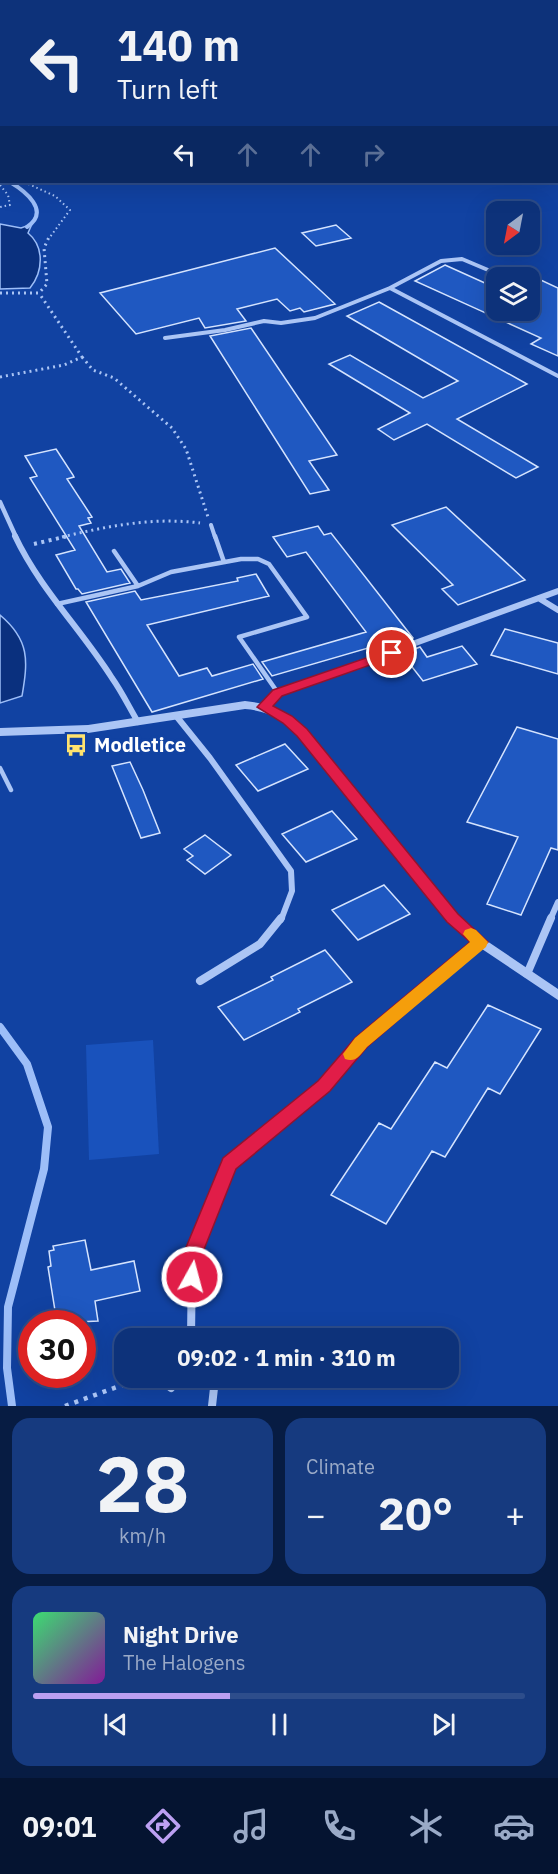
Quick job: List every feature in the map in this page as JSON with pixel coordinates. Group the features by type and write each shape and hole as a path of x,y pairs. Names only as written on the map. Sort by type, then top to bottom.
{"street":[{"path":"0,502 21,547 56,604 112,678 138,722"},
{"path":"264,707 278,693 558,591"},
{"path":"540,599 558,610"},
{"path":"0,732 88,729 177,717 228,707 245,705 264,707 288,719 302,733 453,918 480,942 558,995"},
{"path":"177,717 210,758 291,871 294,881 292,900 260,944 200,981"},
{"path":"527,974 558,902"},
{"path":"191,1328 192,1257 229,1164 324,1086 361,1042 480,942"},
{"path":"212,1406 214,1388"}],"lane":[{"path":"165,338 225,330 264,321 281,323 315,318 390,288 441,261 462,259 486,269"},
{"path":"390,288 558,376"},
{"path":"211,525 224,562"},
{"path":"114,551 138,586"},
{"path":"56,604 138,586 171,573 224,562 258,559 269,564 307,617 239,637 278,693"},
{"path":"0,768 11,790"}],"path":[{"path":"0,100 0,105"},
{"path":"0,293 39,293 47,284 44,248 51,234 70,210 65,203 26,183"},
{"path":"0,185 8,195 10,205 0,207"},
{"path":"21,547 98,528 185,520 211,525 186,449 172,428 114,378 93,370 39,293"},
{"path":"0,377 64,365 82,357"},
{"path":"65,1406 117,1388"}],"shaded area":[{"path":"0,224 21,228 32,224 28,233 34,239 40,252 40,267 30,288 0,289"},
{"path":"0,615 10,624 22,642 26,662 22,696 0,703"},
{"path":"153,1040 159,1154 89,1160 86,1045"}],"building":[{"path":"336,225 351,238 316,246 302,233"},
{"path":"275,248 335,304 304,312 300,308 290,311 277,299 237,309 246,321 205,328 199,318 136,334 100,293"},
{"path":"445,265 486,283 486,313 415,281"},
{"path":"540,280 558,288 558,356 531,344 541,338 503,321 540,321"},
{"path":"379,302 527,384 457,419 538,467 516,478 427,424 394,440 378,429 410,413 329,364 350,355 423,398 458,381 347,316"},
{"path":"251,328 337,455 309,461 329,490 310,494 210,336"},
{"path":"56,449 74,477 67,479 92,517 88,518 91,523 79,526 107,572 121,569 130,583 82,594 76,589 56,555 75,550 30,478 37,476 25,456"},
{"path":"446,507 525,580 458,605 442,589 453,585 392,525"},
{"path":"318,526 324,535 331,533 413,638 395,645 392,641 272,676 262,662 366,632 306,552 287,557 273,537"},
{"path":"256,574 269,596 147,625 179,676 207,668 212,676 253,664 263,679 152,712 86,602 135,591 141,600 238,581 237,578"},
{"path":"505,629 558,643 558,674 491,655"},
{"path":"462,646 477,664 423,681 402,654 420,647 427,657"},
{"path":"517,727 558,739 558,850 551,848 521,915 487,904 518,837 467,822"},
{"path":"285,744 308,769 258,791 236,765"},
{"path":"130,762 160,833 141,838 112,766"},
{"path":"332,811 357,839 306,862 282,834"},
{"path":"205,835 231,855 205,874 187,860 193,856 184,849"},
{"path":"384,885 410,914 358,940 332,910"},
{"path":"325,950 352,982 298,1009 300,1012 244,1040 218,1007 273,980 271,977"},
{"path":"488,1005 541,1029 500,1094 488,1088 445,1157 432,1151 386,1224 331,1195 379,1123 391,1129 435,1062 447,1068"},
{"path":"85,1240 91,1270 134,1261 140,1291 95,1301 98,1321 96,1321 96,1310 55,1310 48,1267 51,1266 49,1251 54,1250 53,1246"}],"waterway":[{"path":"11,183 28,196 36,208 37,214 34,221 27,227"},
{"path":"0,1027 27,1064 48,1127 44,1169 8,1307 7,1368 12,1406"}],"slow traffic":[{"path":"351,1054 361,1042 480,942 471,934"}],"place":[{"name":"Modletice","path":"76,745"}],"route":[{"path":"192,1277 192,1257 229,1164 324,1086 361,1042 480,942 453,918 302,733 288,719 264,707 278,693 392,653"}]}
